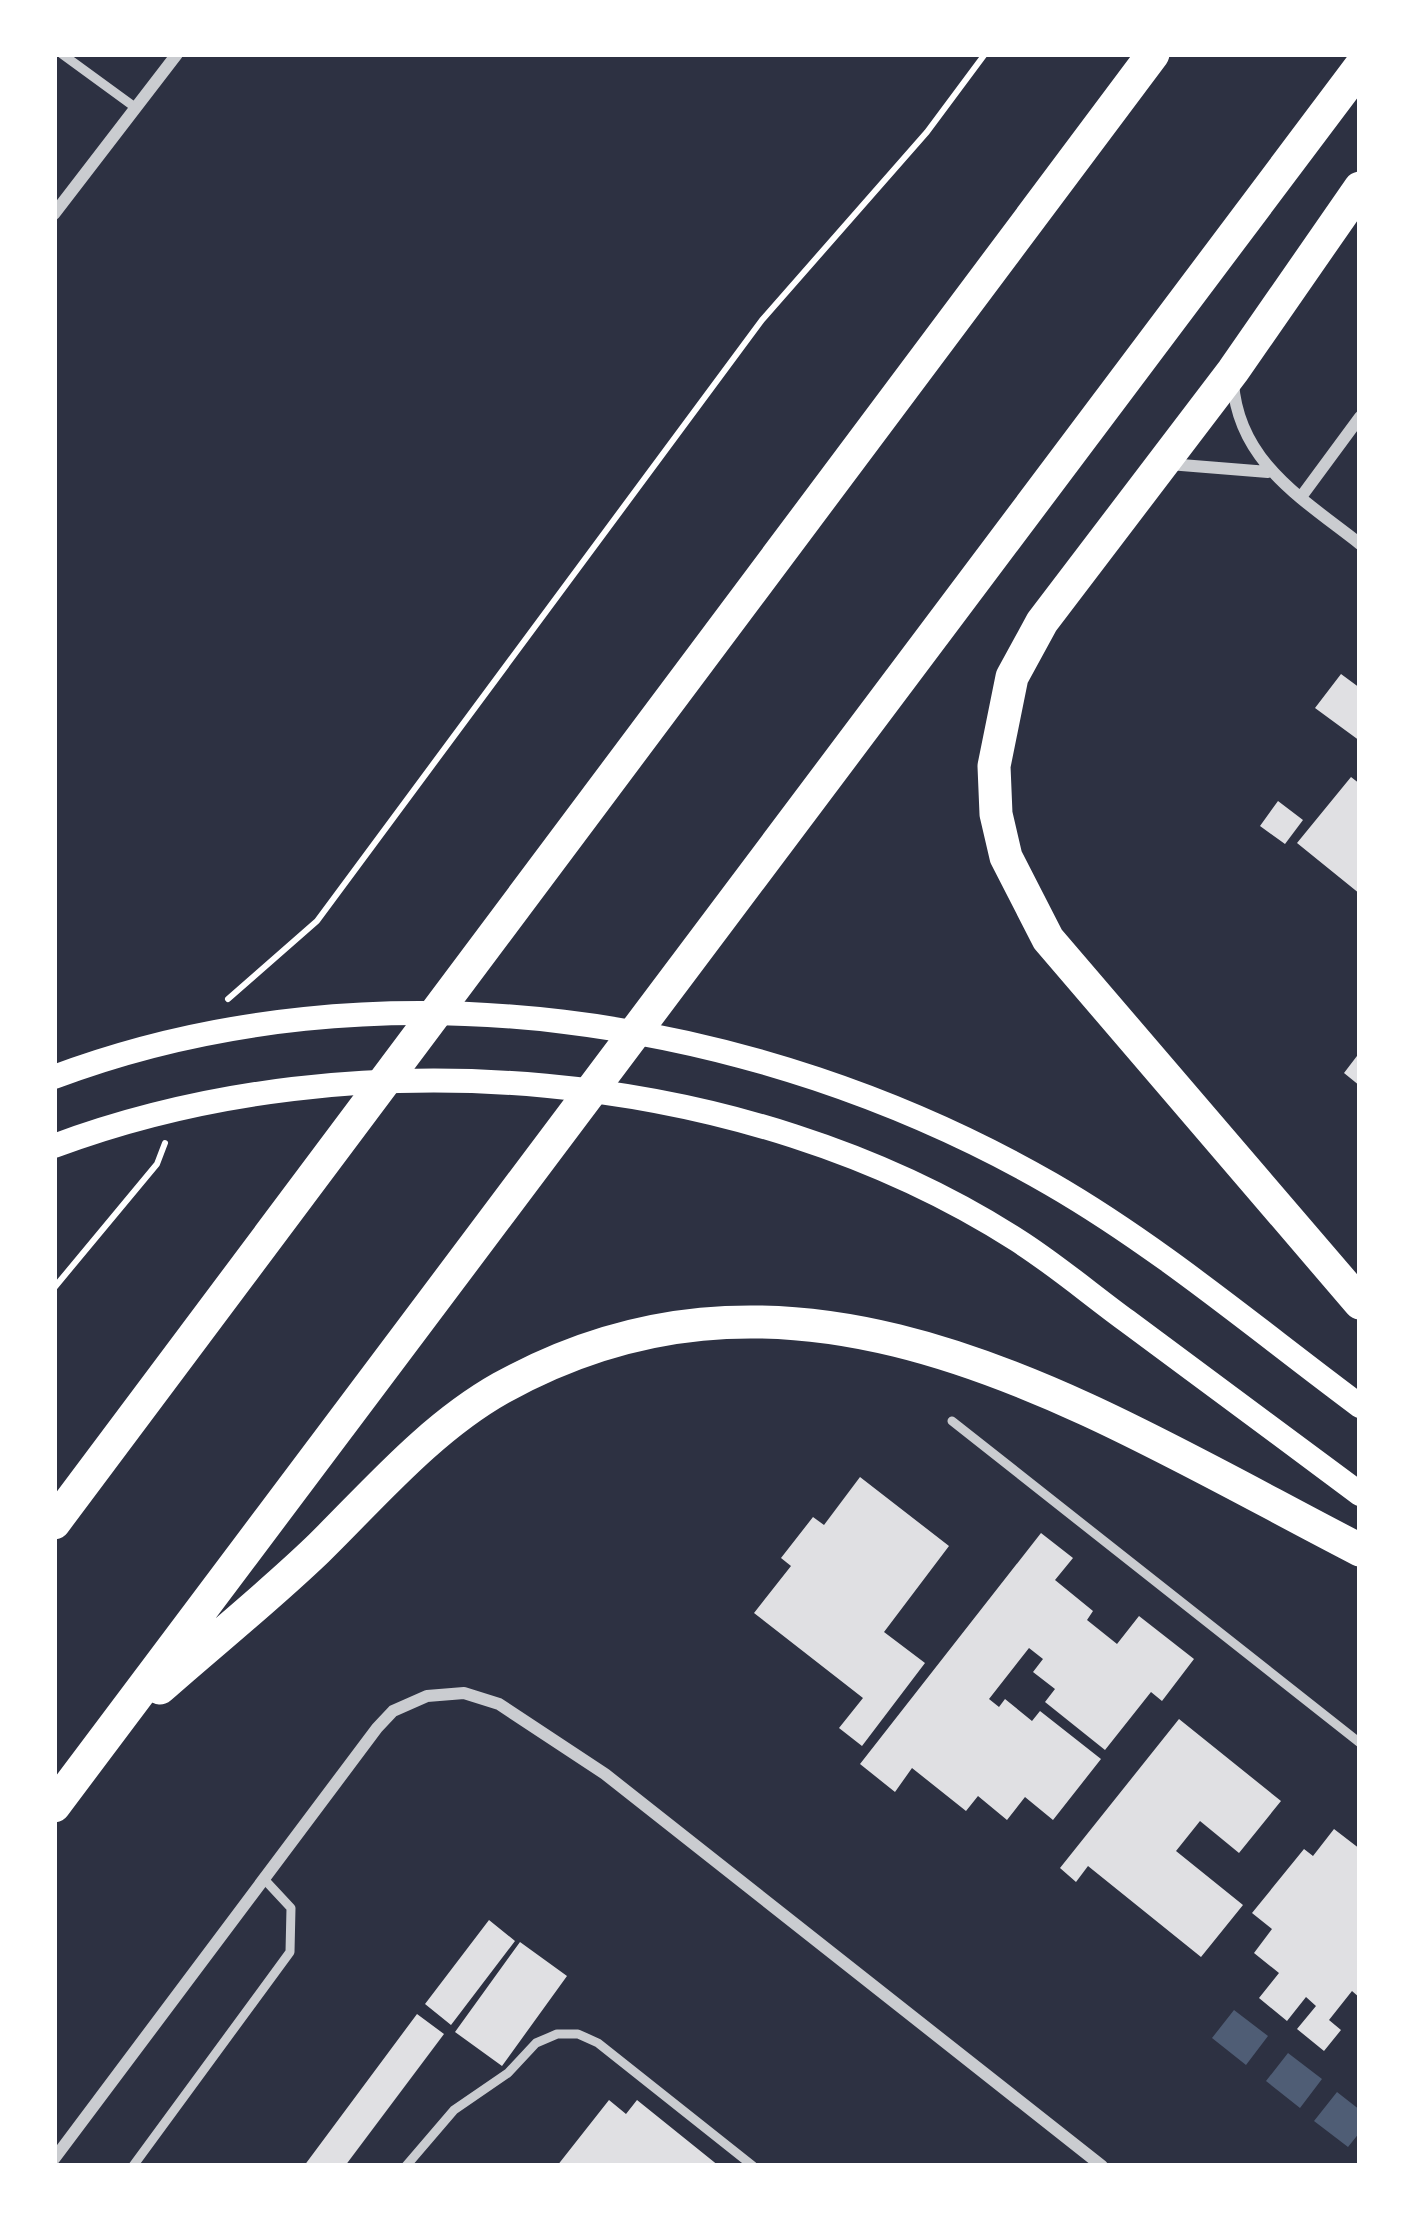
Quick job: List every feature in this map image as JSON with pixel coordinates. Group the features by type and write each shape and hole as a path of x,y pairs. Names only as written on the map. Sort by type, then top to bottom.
{"highway":[{"path":"54,1523 1153,54"},
{"path":"54,1806 1360,67"},
{"path":"1360,188 1233,371 1042,622 1012,676 998,723 996,814 1027,906 1048,939 1360,1304"},
{"path":"109,1733 312,1555 423,1445 499,1389 582,1351 670,1327 763,1319 846,1328 936,1347 1100,1416 1360,1550"}],"main road":[{"path":"54,1077 175,1043 287,1024 401,1015 515,1017 628,1030 717,1049 848,1088 953,1132 1054,1186 1156,1254 1360,1406"},
{"path":"54,1146 192,1106 297,1088 404,1080 511,1082 617,1094 722,1116 824,1148 922,1189 1017,1240 1360,1494"}],"street":[{"path":"54,214 177,54"},
{"path":"1233,371 1239,416 1270,472 1360,544"},
{"path":"1300,497 1360,417"},
{"path":"1164,465 1270,472"},
{"path":"54,2159 393,1711 445,1693 482,1697 605,1774 1102,2166"}],"lane":[{"path":"62,54 136,108"},
{"path":"952,1421 1360,1743"},
{"path":"133,2166 290,1952 290,1908 264,1879"},
{"path":"406,2166 454,2110 508,2073 536,2043 557,2034 578,2034 598,2043 753,2166"}],"path":[{"path":"221,1007 257,969 317,921 762,320 927,132 985,54"},
{"path":"54,1288 157,1164 173,1125"}],"water":[{"path":"1234,2010 1268,2036 1246,2065 1212,2038"},
{"path":"1288,2053 1322,2079 1300,2108 1266,2081"},
{"path":"1337,2092 1360,2110 1360,2132 1348,2147 1314,2121"}],"building":[{"path":"1341,674 1360,688 1360,741 1315,708"},
{"path":"1351,777 1360,784 1360,894 1297,843"},
{"path":"1278,801 1303,820 1285,844 1260,826"},
{"path":"1360,1052 1360,1086 1344,1073"},
{"path":"860,1477 949,1546 884,1632 925,1663 862,1746 839,1728 863,1698 754,1613 791,1566 781,1558 813,1517 824,1525"},
{"path":"1041,1533 1073,1558 1055,1580 1093,1611 1087,1620 1117,1644 1139,1616 1194,1659 1162,1701 1151,1692 1105,1750 1045,1702 1055,1689 1033,1672 1043,1659 1029,1648 989,1699 999,1707 1005,1699 1032,1721 1040,1711 1101,1759 1053,1820 1025,1797 1007,1820 978,1796 966,1811 912,1768 895,1792 860,1764"},
{"path":"1179,1719 1281,1801 1239,1853 1200,1821 1176,1851 1243,1905 1201,1957 1088,1866 1076,1882 1060,1868"},
{"path":"1334,1829 1360,1849 1360,1998 1352,1991 1329,2020 1341,2030 1324,2051 1297,2029 1316,2006 1306,1997 1287,2021 1259,1998 1279,1973 1254,1953 1272,1929 1252,1913 1304,1849 1313,1856"},
{"path":"489,1920 515,1941 451,2025 425,2004"},
{"path":"520,1942 567,1976 502,2066 455,2032"},
{"path":"417,2014 444,2034 345,2166 304,2166"},
{"path":"609,2100 626,2114 637,2100 719,2166 557,2166"}]}
